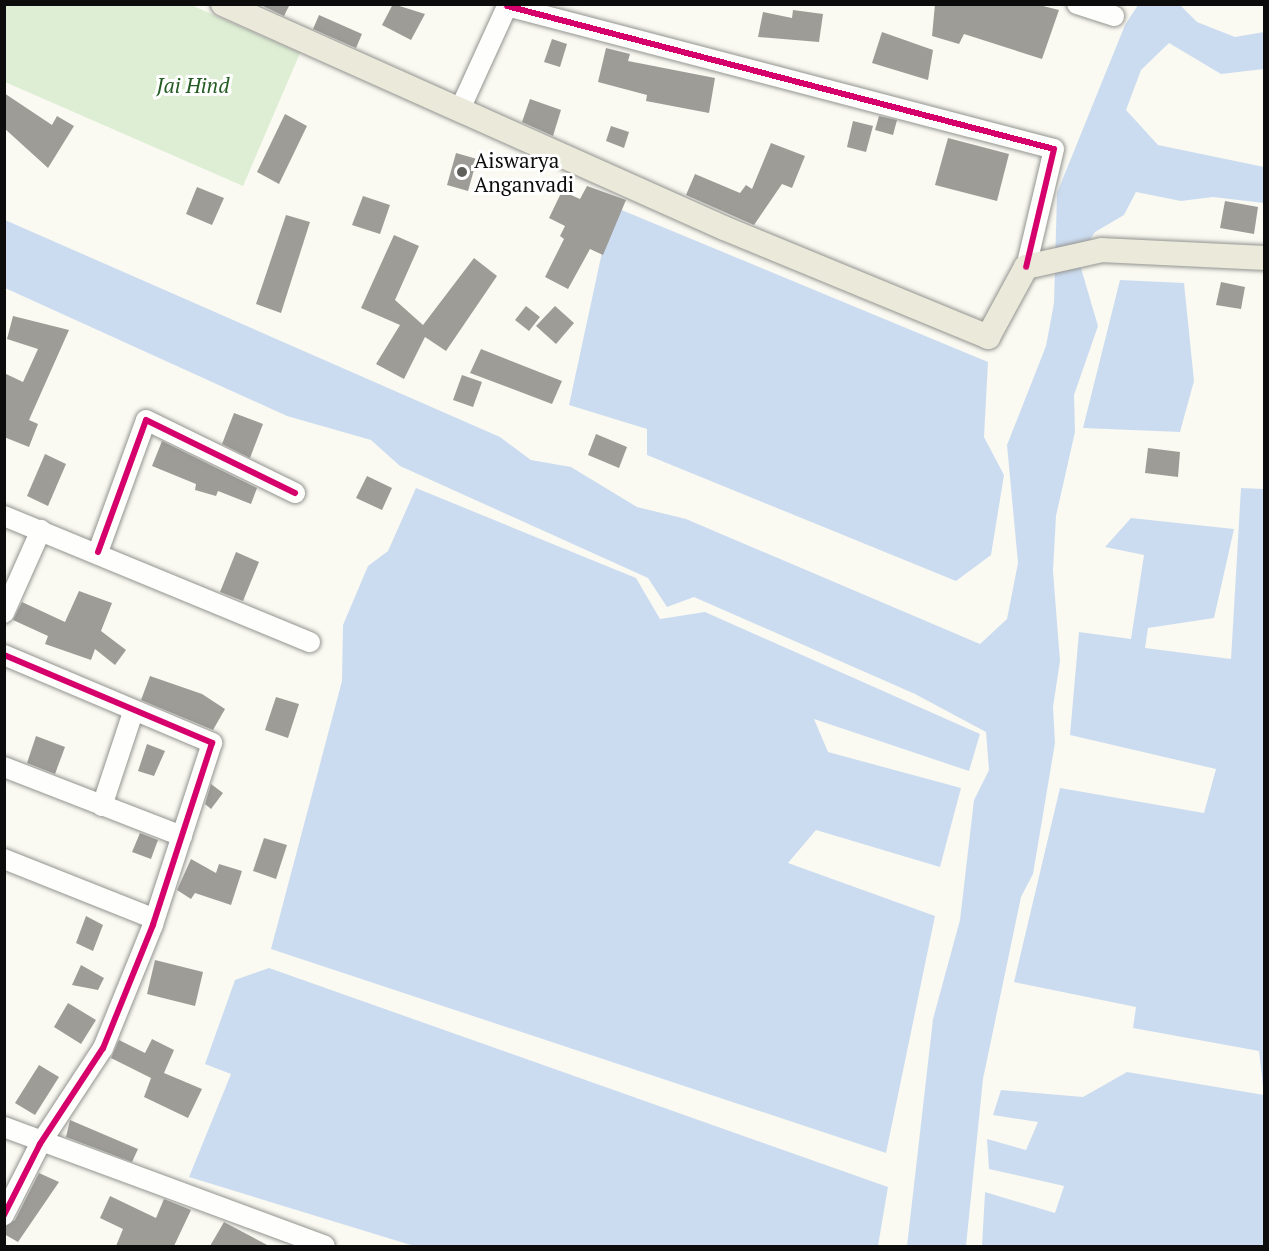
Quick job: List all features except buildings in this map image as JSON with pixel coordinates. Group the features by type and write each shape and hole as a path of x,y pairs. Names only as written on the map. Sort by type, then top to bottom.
{"main road":[{"path":"223,4 724,228 988,337 1026,267 1102,250 1264,258"}],"street":[{"path":"1077,4 1114,16"},
{"path":"460,109 507,5 1054,149 1026,267"},
{"path":"98,552 146,420 295,493"},
{"path":"4,516 98,552 310,642"},
{"path":"4,613 41,530"},
{"path":"4,655 133,712 212,743 155,919 103,1048 40,1144 4,1215"},
{"path":"102,806 133,712"},
{"path":"4,766 182,836"},
{"path":"4,859 155,919"},
{"path":"4,1127 40,1144 325,1246"}],"green space":[{"name":"Jai Hind","path":"5,4 191,5 300,53 243,186 5,82"}],"water":[{"path":"1179,4 1197,22 1235,37 1264,32 1264,69 1221,74 1169,43 1141,70 1126,110 1158,145 1264,167 1264,203 1213,197 1181,201 1136,192 1124,215 1095,232 1078,258 1098,326 1074,395 1075,432 1056,516 1053,571 1060,661 1053,707 1055,743 1033,874 1021,897 983,1079 966,1246 907,1246 933,1019 960,920 974,800 989,770 986,732 915,694 694,597 667,607 648,578 400,466 371,440 287,416 5,288 5,220 500,437 531,460 571,467 637,507 686,519 980,644 1007,619 1018,563 1007,445 1046,346 1054,303 1057,193 1125,25 1138,5"},
{"path":"612,206 988,362 984,437 1004,475 991,555 956,581 647,455 647,429 569,405"},
{"path":"1120,280 1184,283 1194,381 1180,432 1083,428"},
{"path":"416,488 636,578 660,619 705,612 980,734 969,771 814,719 828,752 961,788 940,867 816,830 788,863 935,916 886,1153 271,949 342,681 343,625 368,566 388,551"},
{"path":"1241,488 1264,489 1264,1095 1259,1051 1133,1028 1136,1007 1014,982 1060,788 1204,813 1216,769 1070,735 1079,632 1131,639 1144,555 1105,547 1131,518 1234,529 1214,618 1148,628 1145,648 1231,659"},
{"path":"269,968 888,1187 878,1246 414,1246 189,1177 231,1074 205,1064 235,980"},
{"path":"1127,1072 1264,1095 1264,1246 982,1246 985,1192 1055,1213 1064,1186 989,1169 987,1139 1026,1150 1038,1122 993,1115 1001,1090 1083,1097"}],"cycle path":[{"path":"507,6 1054,149 1026,267"},
{"path":"98,552 146,420 295,493"},
{"path":"4,655 212,743 153,925 103,1048 40,1144 4,1215"}],"place":[{"name":"Aiswarya Anganvadi","path":"462,172"}]}
